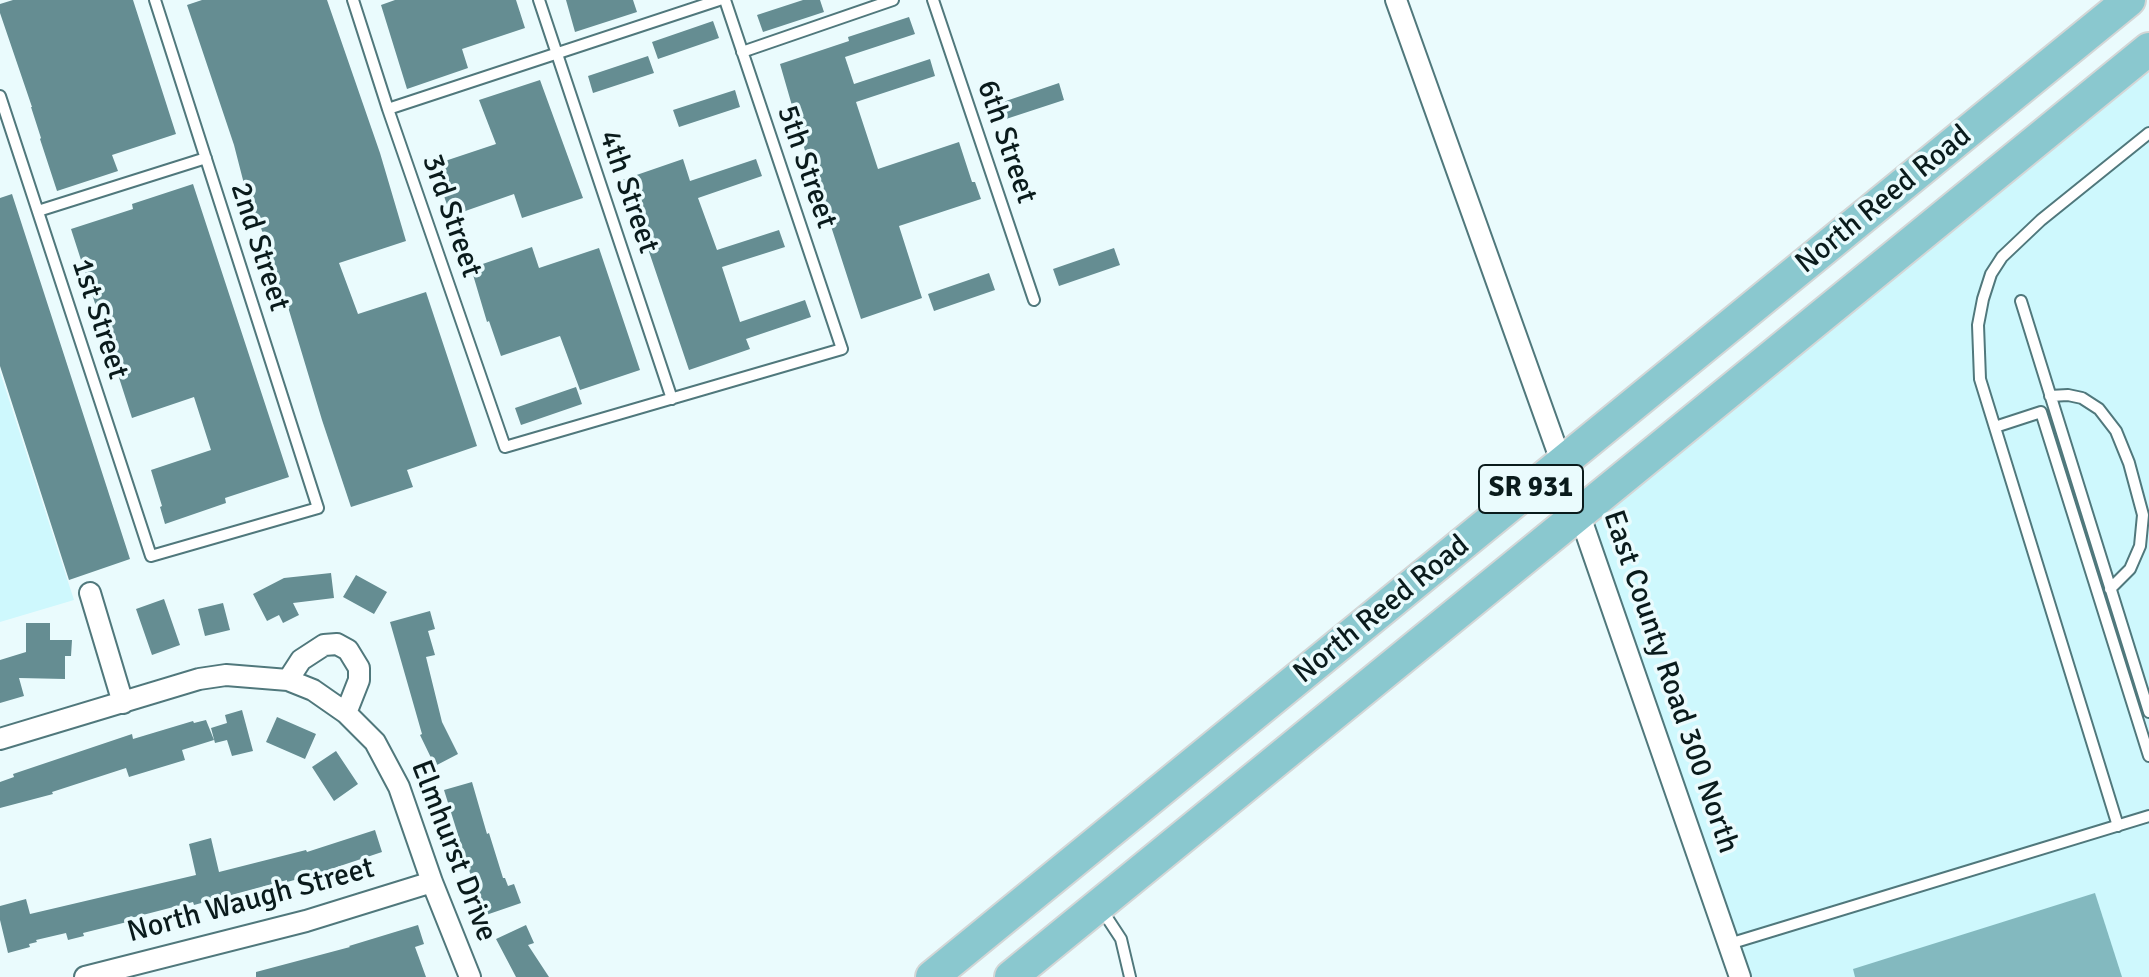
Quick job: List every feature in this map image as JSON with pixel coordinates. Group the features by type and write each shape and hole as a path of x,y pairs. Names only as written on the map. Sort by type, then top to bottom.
{"main road":[{"name":"North Reed Road","path":"932,977 2129,0"},
{"name":"North Reed Road","path":"1011,977 2149,49"}],"street":[{"name":"East County Road 300 North","path":"1396,0 1580,513 1740,977"},
{"path":"90,593 123,703"},
{"path":"0,739 199,679 226,675 288,680 301,660 324,645 337,644 348,650 359,668 359,680 346,713"},
{"name":"Elmhurst Drive","path":"288,680 313,690 346,713 375,742 399,787 470,977"},
{"name":"North Waugh Street","path":"85,977 306,921 432,882"}],"lane":[{"name":"2nd Street","path":"151,556 318,508 155,0"},
{"name":"3rd Street","path":"353,0 505,447 672,399"},
{"name":"4th Street","path":"539,0 672,399"},
{"path":"388,109 722,0"},
{"name":"5th Street","path":"672,399 842,349 722,0"},
{"path":"742,52 893,0"},
{"name":"6th Street","path":"933,0 1034,300"},
{"name":"1st Street","path":"0,96 151,556"},
{"path":"2118,826 1980,379 1977,344 1983,299 1991,274 2002,257 2041,220 2149,133"},
{"path":"38,211 206,158"},
{"path":"2021,301 2149,712"},
{"path":"2050,396 2082,398 2099,409 2116,431 2132,472 2143,515 2140,546 2130,569 2110,589"},
{"path":"1995,427 2041,412 2149,756"},
{"path":"1729,944 2149,816"},
{"path":"1099,906 1121,939 1130,977"}],"shaded area":[{"path":"2149,49 2149,977 1737,977 1580,513"},
{"path":"0,372 74,600 0,622"},
{"path":"2095,893 2122,977 1855,977 1853,969"}],"building":[{"path":"13,0 133,0 176,134 112,155 118,171 57,191 0,13 0,4"},
{"path":"202,0 327,0 380,153 406,241 339,263 358,314 426,292 477,446 407,470 413,487 351,507 285,297 243,180 187,5"},
{"path":"395,0 516,0 525,28 462,49 468,68 407,89 381,5"},
{"path":"566,0 633,0 637,12 575,32"},
{"path":"803,0 820,0 824,12 763,32 757,15"},
{"path":"909,17 915,34 845,57 854,84 930,59 935,76 856,102 878,169 959,142 981,199 899,226 922,298 861,319 810,168 780,64"},
{"path":"713,21 719,38 658,59 652,42"},
{"path":"648,56 654,73 593,93 588,76"},
{"path":"540,80 583,198 522,218 514,194 451,216 433,165 496,144 479,100"},
{"path":"1059,83 1064,100 1003,120 997,104"},
{"path":"735,90 740,107 679,127 673,110"},
{"path":"683,159 690,181 756,159 762,176 698,198 717,250 779,230 785,247 722,267 740,322 805,300 811,317 746,339 750,349 689,370 622,180"},
{"path":"193,184 289,477 225,498 226,503 165,524 151,470 211,450 194,397 132,418 71,229 133,209 132,204"},
{"path":"12,194 130,559 69,580 0,366 0,198"},
{"path":"532,247 539,268 599,248 640,370 580,390 560,336 501,356 471,268"},
{"path":"1114,248 1120,265 1059,286 1053,269"},
{"path":"989,273 995,290 934,311 928,294"},
{"path":"576,387 582,404 521,425 515,408"},
{"path":"331,573 334,598 293,603 299,615 283,623 279,615 267,621 253,594 284,578"},
{"path":"356,575 387,592 374,614 343,597"},
{"path":"164,599 180,645 152,655 136,609"},
{"path":"223,603 230,630 205,636 198,609"},
{"path":"430,611 435,629 428,631 435,655 426,657 442,722 458,754 435,766 420,735 390,622"},
{"path":"26,623 50,623 50,640 72,640 71,656 65,656 65,679 19,678 24,696 0,703 0,660 26,652"},
{"path":"242,710 253,751 232,756 227,740 215,743 211,728 227,723 225,715"},
{"path":"277,717 316,734 305,759 266,742"},
{"path":"206,720 214,740 182,750 185,760 129,777 126,768 53,794 0,808 0,782 14,777 13,774 132,734 133,739"},
{"path":"336,751 358,784 334,801 312,767"},
{"path":"472,782 503,878 508,886 514,884 521,903 486,915 444,790"},
{"path":"375,830 382,852 287,882 131,918 131,921 83,933 84,936 68,940 66,933 36,940 29,944 30,947 8,953 0,906 26,899 30,914 196,875 189,844 211,838 219,872 307,852"},
{"path":"418,925 424,944 415,947 426,977 256,977 256,972"},
{"path":"526,925 534,943 528,945 549,977 516,977 496,939"}]}
